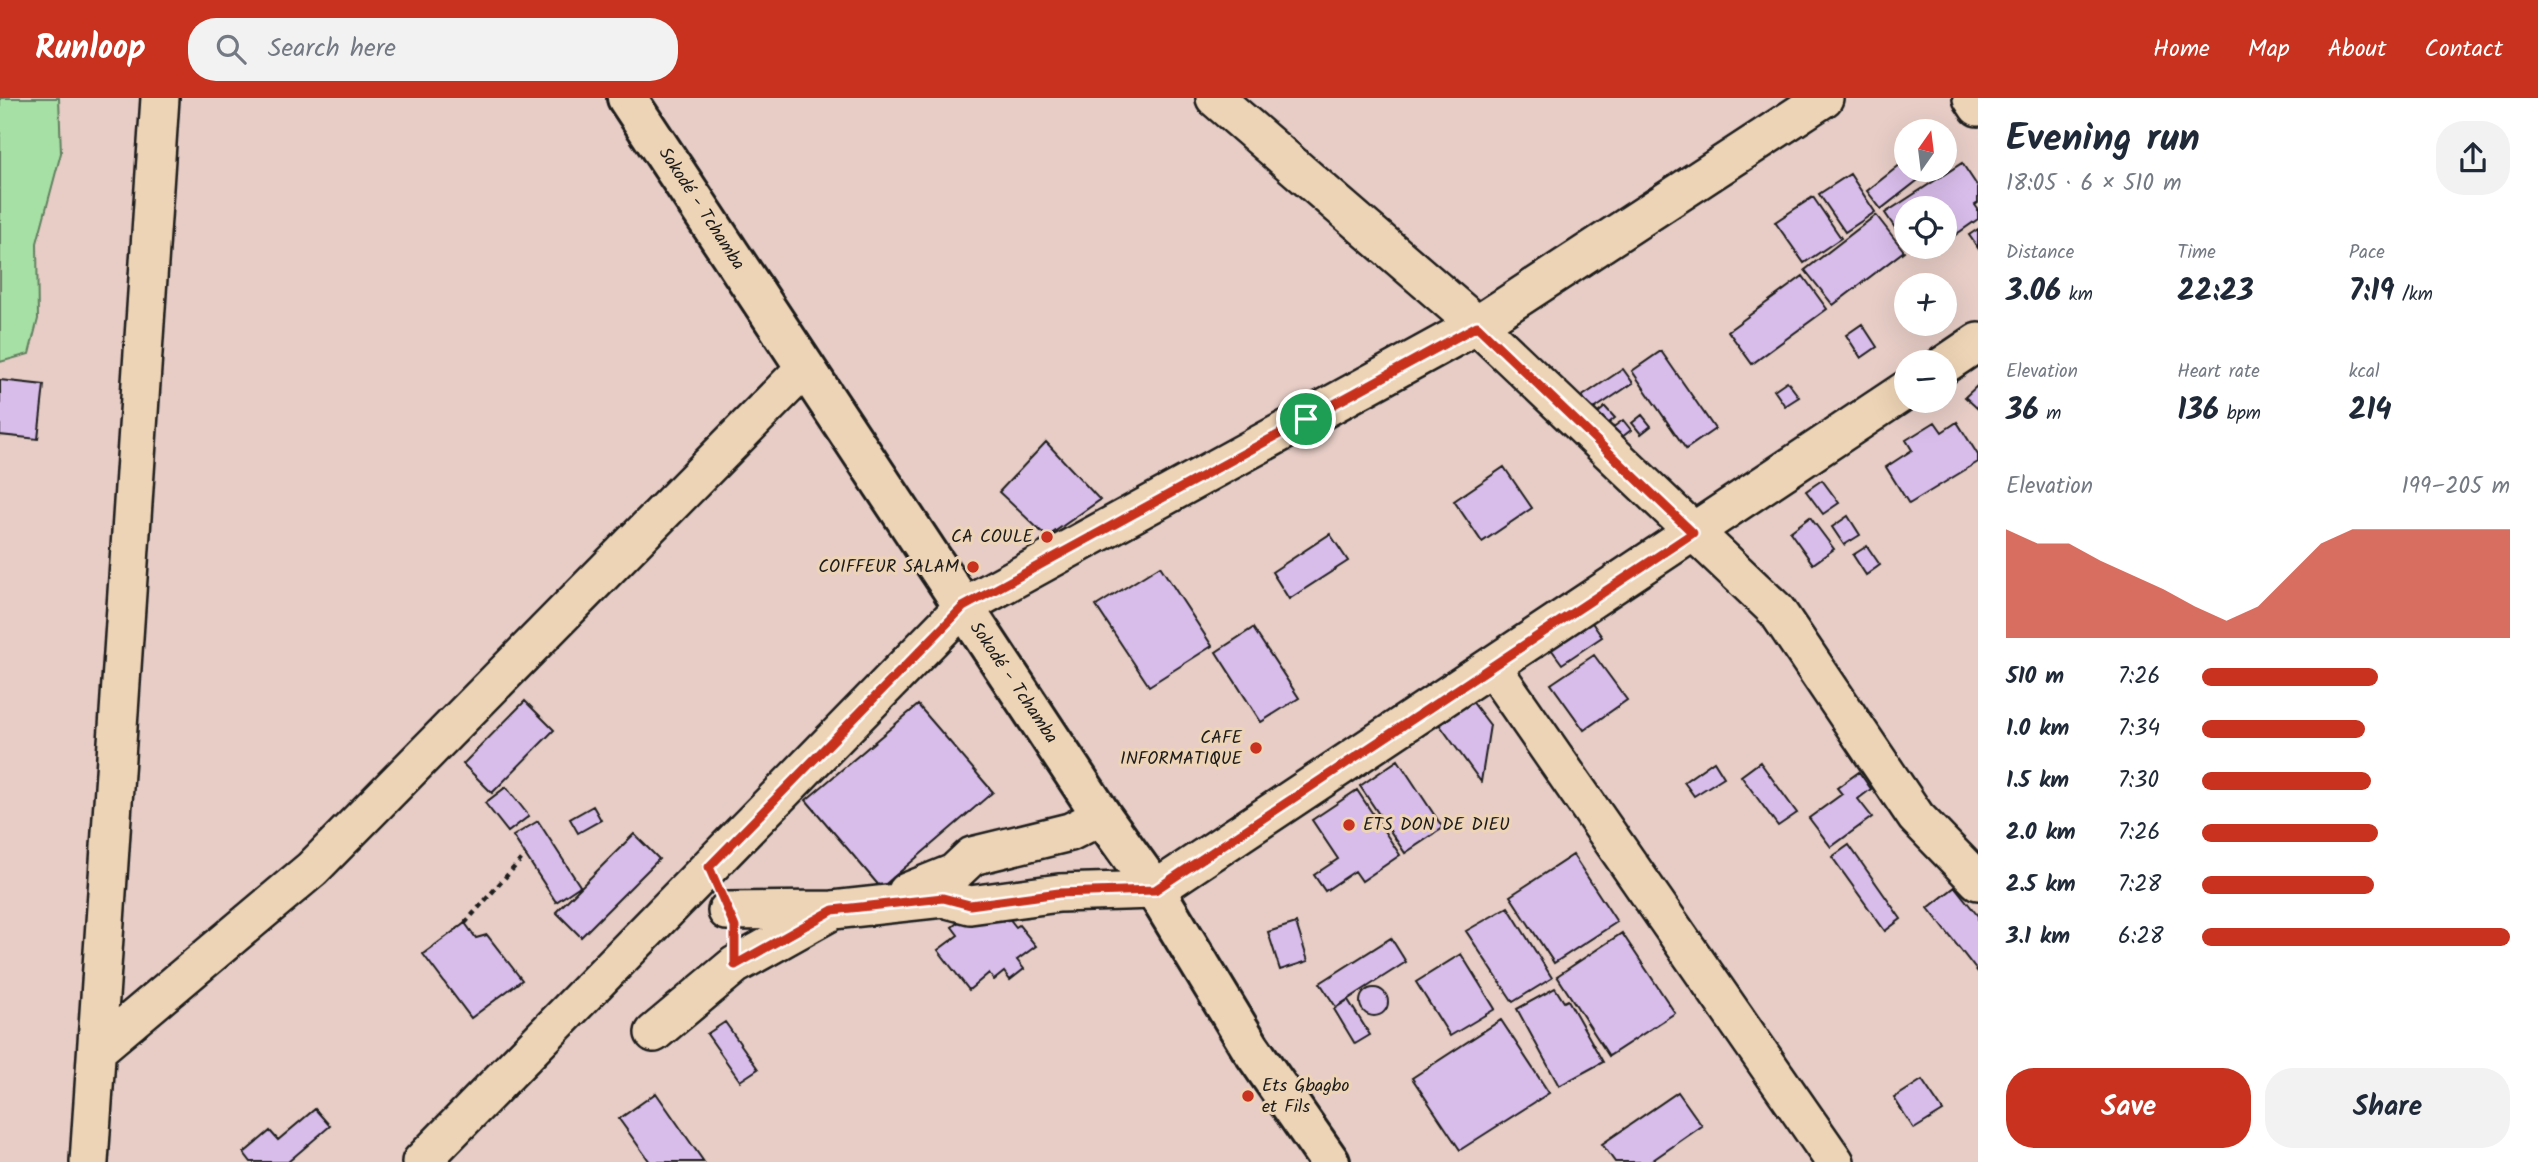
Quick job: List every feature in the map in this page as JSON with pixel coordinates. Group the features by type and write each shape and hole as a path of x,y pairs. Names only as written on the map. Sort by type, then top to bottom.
{"main road":[{"name":"Sokodé - Tchamba","path":"627,98 1102,816 1155,890 1250,1046 1330,1162"}],"street":[{"path":"89,1162 160,98"},
{"path":"1215,98 1477,326 1777,611 1916,817 1978,881"},
{"path":"441,1154 709,867 963,607 1477,326 1824,98"},
{"path":"1972,98 1978,107"},
{"path":"1957,356 1978,342"},
{"path":"98,1049 312,869 805,368"},
{"path":"727,911 833,910 943,898 970,905 1059,893 1155,890 1894,398"},
{"path":"1492,667 1835,1162"},
{"path":"654,1033 735,965 833,910 905,893 954,873 972,856 1070,832 1102,816"},
{"path":"709,867 735,927 735,965"}],"path":[{"path":"465,923 526,855"}],"green space":[{"path":"0,98 59,98 61,153 37,243 38,319 29,354 0,362"}],"building":[{"path":"1962,163 1978,187 1978,203 1975,205 1978,219 1957,234 1957,196 1911,196 1933,182 1957,182 1957,166"},
{"path":"1894,170 1894,182 1916,182 1894,196 1881,209 1867,191"},
{"path":"1850,174 1875,212 1845,232 1819,194"},
{"path":"1813,197 1841,238 1804,263 1775,222"},
{"path":"1894,207 1894,226 1885,213"},
{"path":"1876,215 1894,238 1894,259 1833,305 1805,270"},
{"path":"1978,229 1978,248 1969,235"},
{"path":"1803,276 1827,309 1752,364 1728,331"},
{"path":"1862,324 1877,347 1861,358 1846,335"},
{"path":"1661,351 1715,429 1686,449 1632,371"},
{"path":"1623,369 1633,383 1588,413 1578,399"},
{"path":"0,380 44,385 38,439 0,435"},
{"path":"1787,381 1799,397 1785,406 1774,390"},
{"path":"1978,385 1978,409 1965,397"},
{"path":"1605,407 1615,418 1600,430 1591,419"},
{"path":"1642,415 1651,426 1641,434 1632,423"},
{"path":"1623,420 1631,430 1617,441 1608,431"},
{"path":"1935,422 1942,432 1957,422 1978,455 1978,462 1909,504 1886,467 1912,450 1906,440"},
{"path":"1046,442 1100,500 1047,537 999,492"},
{"path":"1504,467 1532,508 1482,542 1454,501"},
{"path":"1822,480 1839,503 1823,514 1806,491"},
{"path":"1848,516 1860,535 1844,545 1832,527"},
{"path":"1810,517 1834,549 1813,564 1790,532"},
{"path":"1330,534 1348,561 1289,599 1272,572"},
{"path":"1867,546 1880,565 1866,575 1853,555"},
{"path":"1160,566 1212,646 1149,686 1096,606"},
{"path":"1586,614 1602,637 1562,664 1546,642"},
{"path":"1253,628 1299,698 1261,722 1216,652"},
{"path":"1594,655 1627,700 1584,730 1551,684"},
{"path":"1471,700 1490,725 1481,782 1439,724"},
{"path":"525,701 554,730 492,793 463,764"},
{"path":"918,705 993,792 881,888 806,800"},
{"path":"1398,760 1443,828 1405,853 1360,786"},
{"path":"1714,761 1724,777 1694,796 1684,782"},
{"path":"1760,762 1797,813 1778,826 1741,776"},
{"path":"1859,772 1871,789 1858,799 1872,817 1831,847 1809,818 1842,794 1837,788"},
{"path":"506,787 529,816 508,832 485,803"},
{"path":"1357,790 1400,855 1362,881 1355,871 1325,891 1314,875 1338,859 1312,820"},
{"path":"593,806 601,820 578,833 570,819"},
{"path":"538,821 580,886 556,902 513,836"},
{"path":"634,834 659,859 581,937 556,912"},
{"path":"1849,845 1901,919 1885,931 1832,857"},
{"path":"1573,855 1617,922 1554,963 1510,896"},
{"path":"1955,887 1978,916 1978,972 1928,908"},
{"path":"1000,907 1036,946 1017,960 1024,969 1010,980 1004,972 994,980 989,973 969,990 938,950 958,935 952,927 969,914"},
{"path":"1508,907 1552,978 1513,1002 1466,931"},
{"path":"465,923 476,938 487,935 522,980 471,1018 423,954"},
{"path":"1296,923 1308,961 1280,970 1268,932"},
{"path":"1622,933 1675,1013 1609,1056 1557,976"},
{"path":"1391,938 1406,962 1336,1007 1320,983"},
{"path":"1461,954 1495,1009 1450,1036 1416,982"},
{"path":"1374,988 1384,992 1388,1002 1384,1012 1374,1016 1364,1012 1360,1002 1364,992"},
{"path":"1555,988 1564,1002 1568,1000 1603,1062 1559,1086 1517,1009"},
{"path":"1348,1000 1370,1035 1355,1044 1334,1009"},
{"path":"1501,1020 1549,1093 1460,1150 1412,1078"},
{"path":"725,1022 758,1069 740,1081 707,1034"},
{"path":"1922,1080 1943,1111 1914,1129 1894,1098"},
{"path":"1678,1092 1702,1126 1650,1162 1615,1162 1602,1144"},
{"path":"656,1093 704,1162 650,1162 619,1119"},
{"path":"315,1109 330,1126 288,1162 251,1162 244,1153 270,1131 278,1140"}],"place":[{"name":"CA COULE","path":"1047,537"},
{"name":"COIFFEUR SALAM","path":"973,567"},
{"name":"CAFE INFORMATIQUE","path":"1256,748"},
{"name":"ETS DON DE DIEU","path":"1349,825"},
{"name":"Ets Gbagbo et Fils","path":"1248,1096"}],"route":[{"path":"1477,326 1693,533 1155,890 1059,893 970,905 943,898 833,910 735,965 735,927 709,867 963,607 1306,419 1477,326"}]}
